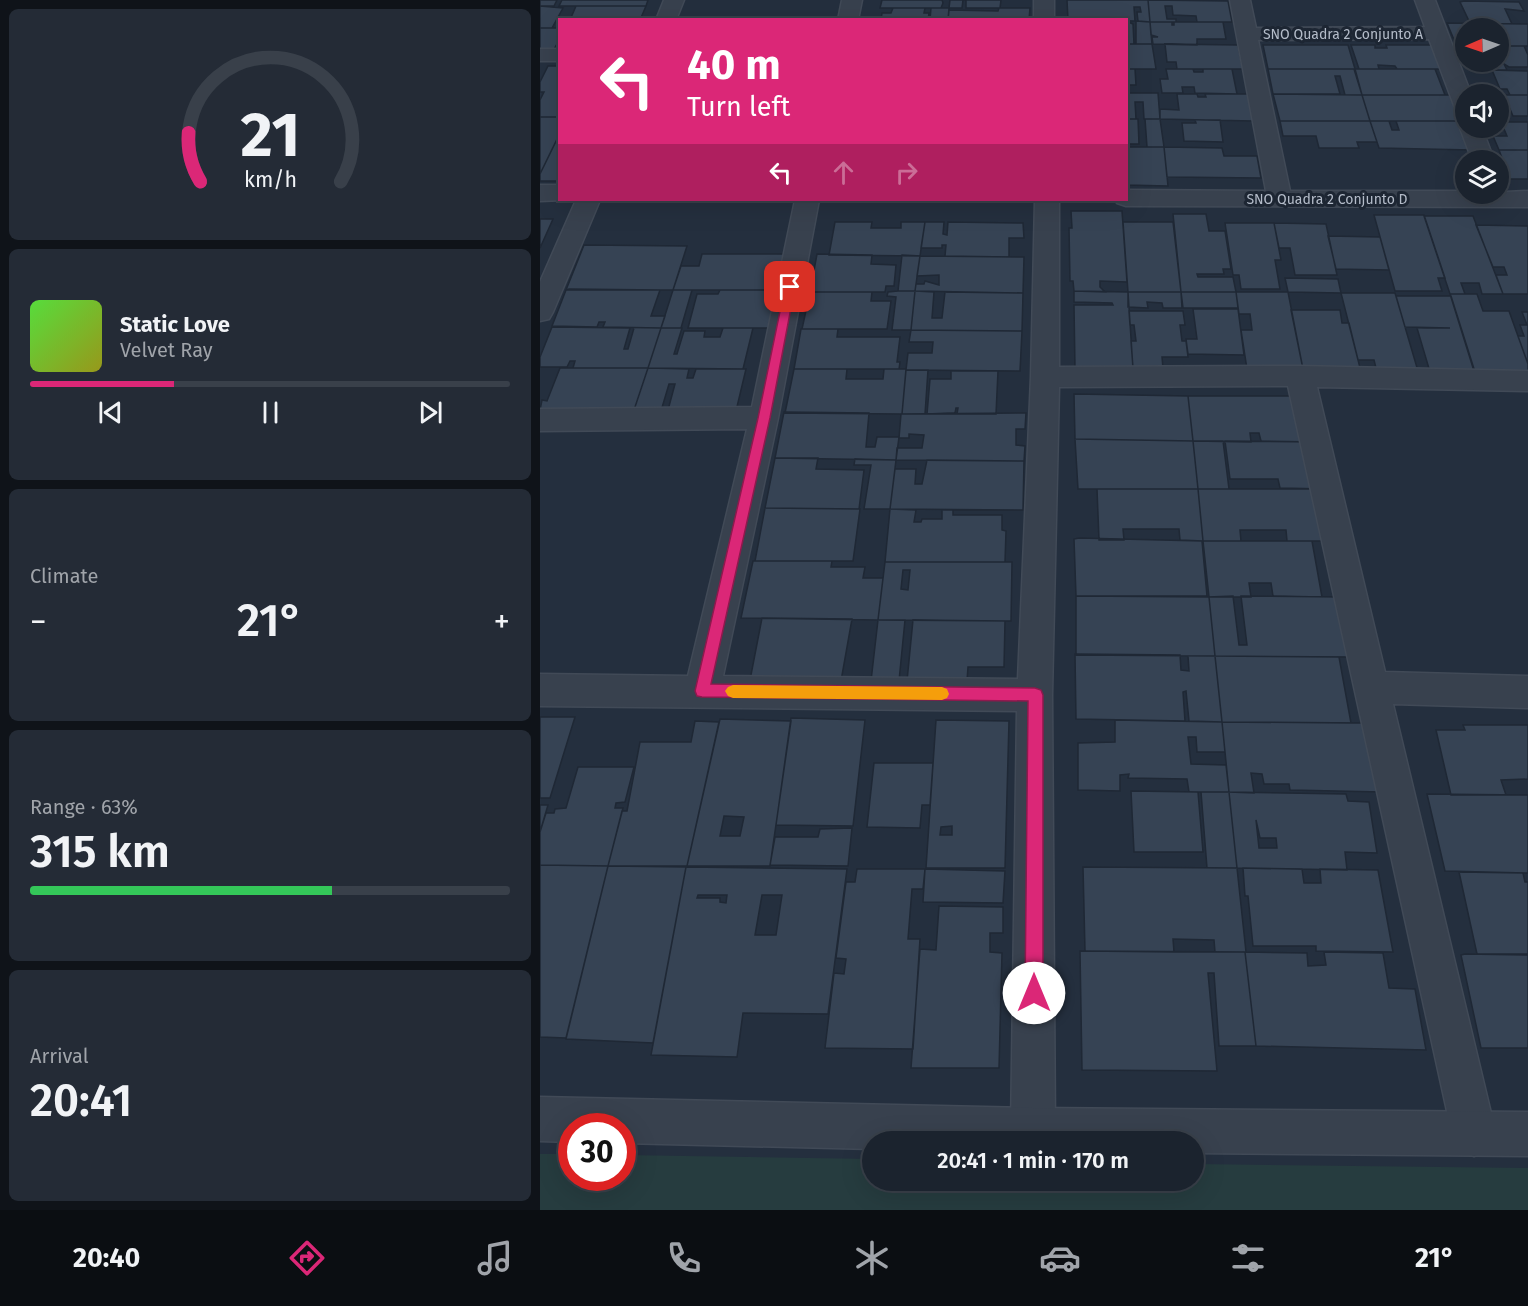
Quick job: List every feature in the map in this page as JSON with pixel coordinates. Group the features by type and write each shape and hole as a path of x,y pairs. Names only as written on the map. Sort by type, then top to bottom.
{"street":[{"path":"667,18 674,0"},
{"path":"848,18 852,0"},
{"path":"1044,0 1044,18"},
{"name":"SNO Quadra 2 Conjunto A","path":"1240,0 1280,199"},
{"name":"SNO Quadra 2 Conjunto A","path":"1425,0 1456,84"},
{"name":"SNO Quadra 2 Conjunto A","path":"1247,34 1438,33"},
{"path":"540,55 558,55"},
{"path":"540,193 558,193"},
{"name":"SNO Quadra 2 Conjunto D","path":"1128,198 1455,197"},
{"name":"SNO Quadra 2 Conjunto D","path":"1509,197 1528,199"},
{"path":"540,312 588,201"},
{"path":"702,691 764,418 807,201"},
{"path":"1033,1130 1035,695 1045,377 1047,201"},
{"path":"1045,377 1300,376 1528,381"},
{"path":"1300,376 1474,1134"},
{"path":"540,420 764,418"},
{"path":"1373,688 1528,692"},
{"path":"540,690 1035,695"},
{"path":"540,1119 1033,1130 1528,1134"}],"green space":[{"path":"540,1154 558,1154 558,1191 636,1191 636,1155 862,1159 862,1191 1204,1191 1204,1164 1528,1168 1528,1210 540,1210"}],"building":[{"path":"540,0 557,0 554,6 540,6"},
{"path":"562,0 648,0 646,6 559,6"},
{"path":"882,0 942,0 943,3 941,8 880,8"},
{"path":"950,0 963,0 962,8 949,8"},
{"path":"966,0 1001,0 1000,8 966,8"},
{"path":"1067,0 1148,0 1150,22 1138,21 1137,12 1141,12 1140,7 1134,7 1135,21 1128,21 1128,18 1068,18"},
{"path":"1148,0 1228,1 1232,22 1197,22 1196,16 1173,15 1172,6 1165,6 1167,19 1176,19 1176,22 1150,22"},
{"path":"1460,2 1519,2 1524,11 1505,9 1512,24 1509,24 1509,18 1468,18"},
{"path":"540,6 563,8 552,28 540,28"},
{"path":"576,6 646,6 641,18 571,18"},
{"path":"893,8 925,8 924,13 929,13 928,18 881,18 882,13 891,13"},
{"path":"931,8 949,8 948,18 930,18"},
{"path":"999,8 1030,8 1029,18 948,18 949,10 998,11"},
{"path":"1136,21 1150,22 1152,44 1136,44"},
{"path":"1128,22 1133,24 1134,44 1128,44"},
{"path":"1150,22 1172,22 1174,25 1174,22 1223,22 1226,39 1197,39 1197,45 1153,44 1152,37 1158,37 1151,35"},
{"path":"1447,23 1455,23 1455,42"},
{"path":"1509,24 1528,24 1528,46 1509,46"},
{"path":"540,28 558,28 558,42 553,51 540,51"},
{"path":"1128,44 1152,44 1156,69 1128,69"},
{"path":"1165,44 1238,45 1243,69 1177,69 1176,62 1167,62"},
{"path":"1263,45 1348,45 1355,69 1268,69"},
{"path":"1351,45 1375,45 1375,48 1387,48 1386,45 1433,45 1442,69 1397,69 1395,66 1378,65 1379,69 1359,69"},
{"path":"1509,46 1524,46 1528,55 1528,67 1509,67"},
{"path":"548,66 558,66 558,117 540,117 540,100 544,92 540,92 540,82"},
{"path":"1128,69 1135,69 1136,85 1128,85"},
{"path":"1166,69 1193,69 1194,72 1203,72 1203,69 1232,69 1237,94 1195,93 1194,87 1182,87 1183,93 1162,93 1160,79 1168,79"},
{"path":"1268,69 1354,69 1362,95 1345,95 1340,76 1335,76 1340,94 1273,94"},
{"path":"1355,69 1435,69 1445,95 1362,95"},
{"path":"1528,71 1528,95 1510,95 1509,84 1498,84 1493,72"},
{"path":"1128,93 1158,93 1160,119 1144,119 1143,102 1135,102 1136,119 1128,119"},
{"path":"1177,94 1197,94 1198,97 1206,97 1205,94 1248,94 1253,121 1160,119 1160,109 1179,110"},
{"path":"1273,94 1362,95 1370,121 1280,121"},
{"path":"1362,95 1450,95 1455,108 1455,121 1370,121"},
{"path":"1509,95 1528,95 1528,116 1513,116 1509,107"},
{"path":"540,117 558,117 558,137 540,174"},
{"path":"1128,119 1138,119 1139,144 1128,144"},
{"path":"1145,119 1160,119 1164,147 1147,147"},
{"path":"1195,120 1220,120 1223,142 1184,141 1182,123 1196,123"},
{"path":"1280,121 1370,121 1377,142 1357,142 1359,148 1319,148 1316,136 1283,136"},
{"path":"1370,121 1389,121 1392,130 1399,130 1396,121 1455,121 1455,138 1467,138 1472,150 1379,148"},
{"path":"1509,122 1528,122 1528,150 1499,150 1494,138 1509,138"},
{"path":"558,137 558,181 540,181 540,174"},
{"path":"1128,147 1164,147 1168,186 1128,185"},
{"path":"1164,147 1222,148 1224,156 1257,156 1261,178 1167,177"},
{"path":"1509,150 1528,150 1528,179 1510,179"},
{"path":"1071,211 1122,211 1127,282 1100,281 1100,287 1105,292 1074,291 1073,281 1070,281"},
{"path":"1173,214 1206,214 1209,231 1225,231 1231,269 1223,269 1224,274 1197,274 1198,277 1233,277 1236,292 1181,292"},
{"path":"1374,215 1424,215 1445,278 1438,278 1442,291 1395,291"},
{"path":"1424,216 1473,216 1503,294 1482,294 1479,283 1461,283 1465,294 1450,294"},
{"path":"540,219 553,219 540,248"},
{"path":"835,222 872,222 871,228 901,228 901,222 925,222 920,256 829,255"},
{"path":"925,222 944,222 943,234 947,235 948,222 1023,223 1024,238 1009,238 1009,257 945,256 946,245 942,245 942,248 921,248"},
{"path":"1123,222 1173,222 1181,292 1128,292"},
{"path":"1225,223 1274,223 1281,260 1275,260 1280,289 1241,289 1239,275 1233,275"},
{"path":"1274,223 1326,224 1337,275 1295,275 1290,248 1279,248"},
{"path":"1476,225 1528,226 1528,294 1503,294 1496,275 1507,275 1504,267 1493,267"},
{"path":"1328,236 1380,237 1389,270 1336,269"},
{"path":"584,245 687,246 673,290 566,290"},
{"path":"702,254 785,254 776,290 673,290 681,266 699,266"},
{"path":"817,254 872,255 871,264 896,265 894,286 886,286 885,292 810,292"},
{"path":"902,255 920,256 915,291 898,291"},
{"path":"920,256 1024,257 1023,293 915,291 916,284 924,284 925,281 939,285 939,275 917,276"},
{"path":"1285,278 1338,279 1341,293 1288,292"},
{"path":"566,290 660,290 651,316 665,316 661,328 603,327 605,322 599,322 597,327 552,326"},
{"path":"673,290 692,290 681,328 661,328"},
{"path":"720,290 776,290 771,328 688,328 697,294 718,294"},
{"path":"915,291 911,330 892,330 896,297 887,296 888,292"},
{"path":"915,291 934,292 932,318 942,318 945,292 1023,293 1022,331 911,330"},
{"path":"1074,291 1128,292 1133,369 1075,369 1074,305 1113,305 1112,303 1074,302"},
{"path":"810,292 872,292 871,301 891,301 887,329 802,329"},
{"path":"1128,292 1181,292 1183,308 1163,308 1162,303 1147,302 1148,308 1128,307"},
{"path":"1181,292 1236,292 1238,308 1182,308"},
{"path":"1236,292 1288,292 1303,369 1247,369 1241,330 1252,330 1250,314 1239,314"},
{"path":"1341,293 1395,293 1418,371 1377,372 1374,360 1358,360"},
{"path":"1450,294 1477,294 1483,311 1509,311 1528,364 1528,371 1474,371"},
{"path":"1396,296 1451,296 1475,372 1430,372 1417,328 1450,328 1405,327"},
{"path":"1193,309 1238,309 1244,355 1188,354 1186,339 1197,339"},
{"path":"1291,310 1340,310 1342,323 1349,323 1361,372 1303,369"},
{"path":"1129,311 1183,311 1185,325 1180,325 1182,341 1186,341 1188,357 1162,357 1163,368 1133,368 1131,341 1136,341 1134,325 1130,325"},
{"path":"1522,312 1528,312 1528,364 1518,336 1524,336 1520,325 1527,325"},
{"path":"552,327 630,328 624,349 628,349 634,328 661,328 648,368 573,368 575,361 570,361 567,367 540,367 540,357"},
{"path":"661,328 682,328 674,354 677,354 684,331 705,331 704,337 720,337 723,328 753,328 743,369 648,368"},
{"path":"801,329 838,329 837,337 900,337 897,362 900,362 899,369 794,369"},
{"path":"911,330 1022,331 1020,371 906,370 908,353 932,353 933,342 909,342"},
{"path":"560,368 648,368 634,410 540,410 542,400 547,401"},
{"path":"648,368 689,369 687,378 693,378 696,369 746,369 736,411 668,410 675,384 669,384 661,411 634,410"},
{"path":"794,369 847,369 846,379 883,379 884,369 906,369 902,414 785,413"},
{"path":"906,370 928,370 925,414 902,414"},
{"path":"951,371 998,371 996,414 957,414 958,408 956,408 955,413 927,414 930,379 951,379"},
{"path":"1074,394 1188,396 1193,441 1075,439"},
{"path":"1188,396 1310,396 1319,442 1261,441 1259,433 1250,433 1251,442 1193,441"},
{"path":"784,412 869,413 866,447 875,447 877,437 899,437 896,460 775,458"},
{"path":"1026,413 1025,429 1016,429 1016,445 1025,446 1024,461 896,460 897,448 922,448 924,435 909,434 909,438 899,438 901,414"},
{"path":"1075,439 1193,441 1198,489 1078,489"},
{"path":"1193,441 1223,441 1229,489 1198,489"},
{"path":"1225,441 1317,442 1326,489 1280,488 1278,479 1230,479"},
{"path":"775,458 818,458 816,469 864,470 859,509 765,508"},
{"path":"855,459 896,460 890,509 864,509 871,465 854,465"},
{"path":"927,460 1024,461 1023,510 890,509 895,469 916,469 915,484 922,484"},
{"path":"1097,489 1198,489 1203,541 1180,540 1179,529 1123,529 1124,540 1099,540"},
{"path":"1198,489 1325,489 1335,541 1287,541 1286,530 1240,530 1241,541 1203,541"},
{"path":"765,508 860,509 853,561 755,561"},
{"path":"890,509 916,510 914,522 921,522 922,519 942,519 942,510 953,510 953,515 1002,515 1002,530 1006,531 1005,562 885,562"},
{"path":"1074,539 1202,541 1207,596 1076,596"},
{"path":"1203,541 1312,541 1322,597 1273,596 1271,583 1249,583 1251,597 1209,597"},
{"path":"753,561 832,561 831,567 865,567 863,578 883,578 878,620 741,618"},
{"path":"885,562 1012,562 1011,621 878,620","holes":["903,570 910,570 908,590 901,589"]},
{"path":"1076,596 1209,597 1215,656 1076,655"},
{"path":"1233,596 1239,645 1247,645 1241,596 1343,597 1357,657 1215,656 1209,597"},
{"path":"762,618 852,619 841,681 750,680"},
{"path":"878,620 905,620 899,681 871,681"},
{"path":"913,620 1005,621 1004,667 968,667 967,681 907,681"},
{"path":"1075,654 1180,655 1181,670 1189,671 1188,656 1215,656 1222,722 1189,721 1186,691 1183,692 1185,721 1076,719"},
{"path":"1215,656 1339,657 1351,723 1222,722"},
{"path":"540,717 575,717 550,798 540,798"},
{"path":"791,718 865,720 853,826 776,825"},
{"path":"720,719 791,721 770,866 687,866","holes":["724,816 744,817 740,836 720,836"]},
{"path":"936,720 1009,721 1005,868 926,868","holes":["952,826 952,835 940,835 941,827"]},
{"path":"1115,720 1222,722 1225,752 1197,752 1196,737 1188,737 1191,764 1226,765 1229,792 1189,792 1187,779 1128,778 1129,774 1120,775 1120,791 1078,790 1078,743 1115,742"},
{"path":"695,721 719,722 687,866 608,866 622,811 627,811 640,742 691,742"},
{"path":"1222,722 1365,723 1382,792 1290,790 1289,784 1264,784 1262,774 1251,773 1254,793 1229,792"},
{"path":"1463,725 1528,725 1528,779 1501,780 1506,795 1451,795 1436,730 1465,730"},
{"path":"874,763 933,763 930,805 922,805 920,828 867,827"},
{"path":"578,767 634,767 625,802 616,803 615,808 623,808 608,866 540,865 540,832 546,813 554,813 555,809 566,808"},
{"path":"1131,791 1198,792 1203,852 1134,852"},
{"path":"1201,792 1229,792 1237,868 1207,868"},
{"path":"1229,792 1346,794 1348,801 1369,802 1377,853 1345,852 1347,870 1237,868","holes":["1256,820 1260,838 1276,838 1277,848 1259,848"]},
{"path":"1427,794 1528,795 1528,873 1445,871"},
{"path":"540,805 548,805 540,832"},
{"path":"852,828 848,866 770,865 775,837 818,837 820,829"},
{"path":"540,865 608,866 566,1038 540,1037"},
{"path":"608,866 686,867 653,1043 566,1039"},
{"path":"686,867 847,869 828,1014 743,1013 737,1057 651,1055","holes":["698,895 727,895 726,903 720,902 720,898 697,898","762,895 782,895 776,935 755,935"]},
{"path":"1083,867 1237,868 1246,952 1215,952 1214,940 1173,939 1174,952 1085,951"},
{"path":"1243,868 1302,869 1304,883 1321,883 1320,869 1378,870 1393,952 1316,951 1316,946 1253,946"},
{"path":"857,869 925,869 923,889 912,889 908,939 920,939 913,1049 825,1048 834,973 844,974 846,959 836,958 846,882 855,882"},
{"path":"925,869 1005,871 1003,903 923,902"},
{"path":"1459,872 1523,873 1525,882 1528,882 1528,954 1477,954"},
{"path":"939,906 1003,907 1003,933 990,933 990,952 1002,953 999,1068 911,1068 920,949 936,950"},
{"path":"1080,951 1245,952 1256,1046 1219,1046 1214,973 1208,973 1217,1071 1082,1070"},
{"path":"1245,952 1307,953 1308,966 1326,965 1324,952 1383,953 1389,988 1415,989 1426,1050 1256,1046"},
{"path":"1461,955 1528,955 1528,1048 1481,1048"}],"slow traffic":[{"path":"733,691 942,694"}],"route":[{"path":"790,287 764,418 702,691 1035,695 1034,993"}]}
